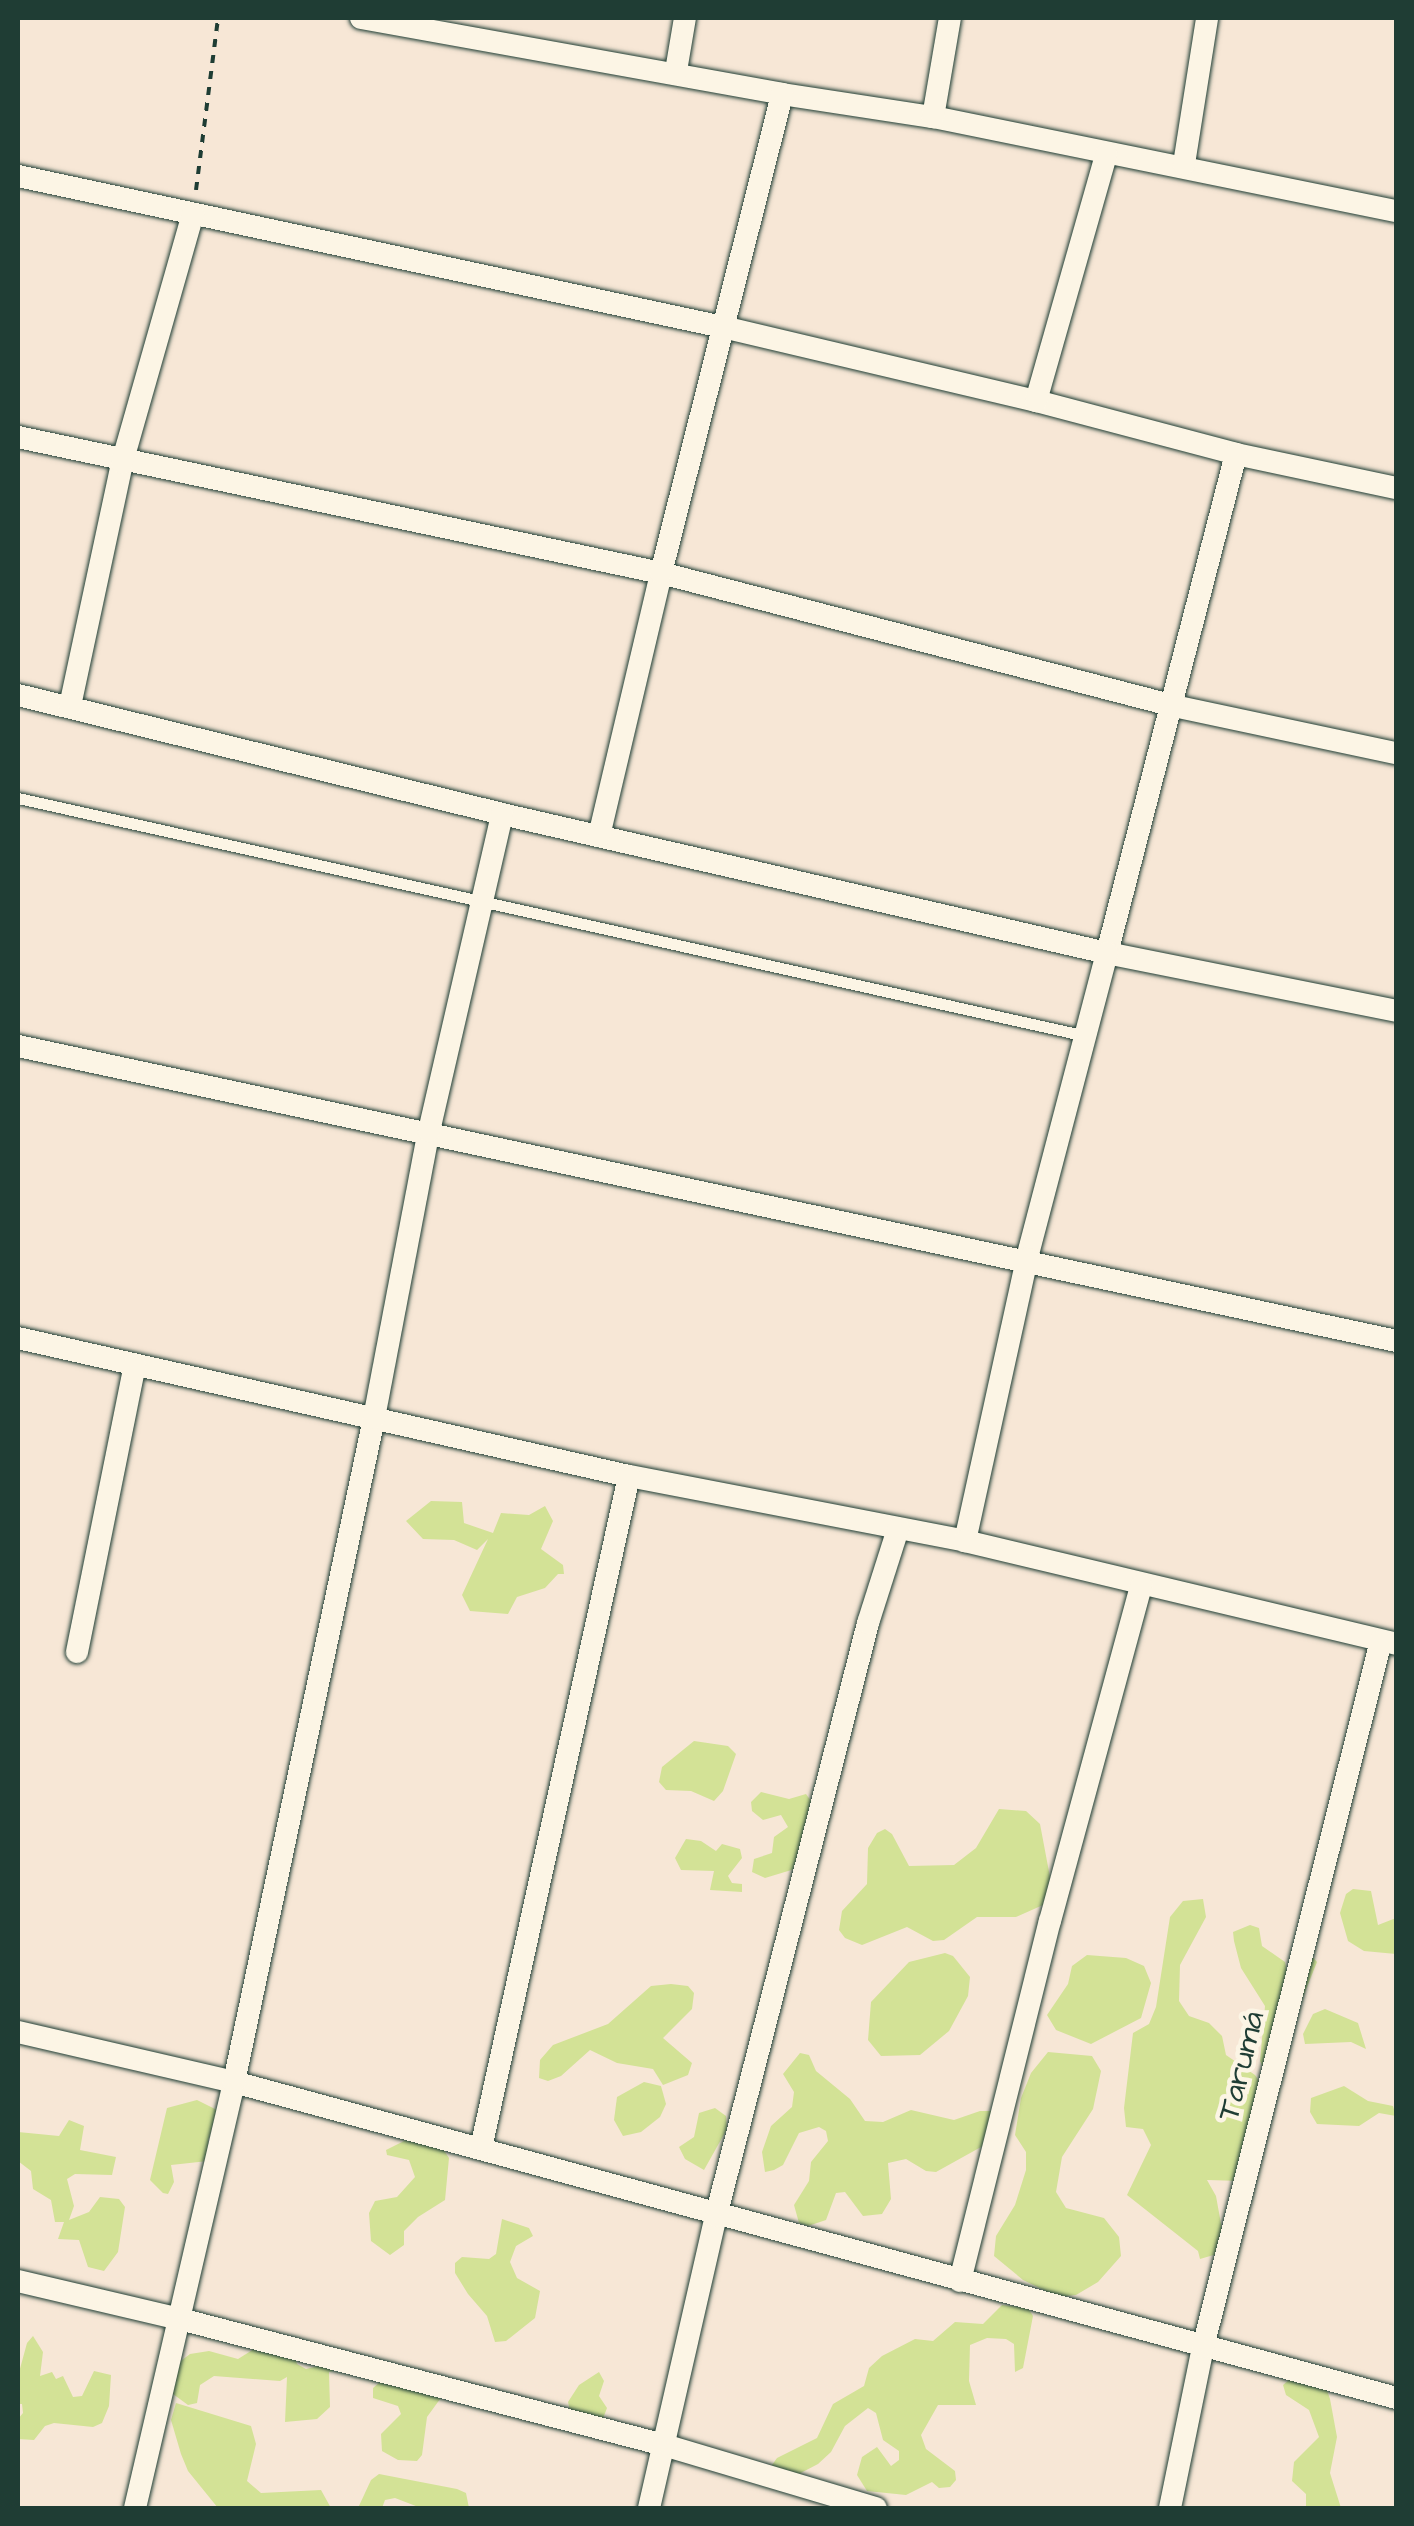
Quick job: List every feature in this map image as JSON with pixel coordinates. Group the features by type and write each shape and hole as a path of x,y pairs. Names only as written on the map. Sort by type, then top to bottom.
{"street":[{"path":"360,18 426,23 782,94 934,117 1106,154 1184,164 1396,210"},
{"path":"676,72 686,18"},
{"path":"934,117 950,18"},
{"path":"1184,164 1207,18"},
{"path":"600,836 660,573 782,94"},
{"path":"1036,401 1106,154"},
{"path":"18,176 723,327 1036,401 1236,454 1396,488"},
{"path":"70,706 122,463 193,214"},
{"path":"18,437 122,463 660,573 1174,706 1396,752"},
{"path":"965,1541 1027,1259 1174,706 1236,454"},
{"path":"18,695 502,814 1107,953 1396,1011"},
{"path":"136,2508 234,2082 374,1418 429,1131 502,814"},
{"path":"18,1046 1396,1341"},
{"path":"18,1338 629,1476 965,1541 1389,1643"},
{"path":"76,1652 135,1365"},
{"path":"481,2148 629,1476"},
{"path":"648,2508 716,2216 868,1622 898,1530"},
{"path":"960,2282 1050,1921 1140,1586"},
{"name":"Tarumá","path":"1170,2508 1203,2347 1389,1643"},
{"path":"18,2032 234,2082 1396,2398"},
{"path":"18,2282 180,2319 664,2445 876,2508"}],"lane":[{"path":"18,798 1086,1036"}],"path":[{"path":"193,214 218,18"}],"green space":[{"path":"431,1501 462,1502 464,1523 493,1533 501,1513 529,1515 545,1506 553,1521 541,1549 563,1565 564,1574 558,1574 545,1588 517,1597 508,1614 470,1611 462,1595 488,1539 477,1550 454,1540 423,1539 406,1521"},
{"path":"694,1741 728,1746 736,1754 723,1791 714,1801 691,1791 666,1790 659,1782 662,1767"},
{"path":"761,1792 789,1799 806,1794 811,1801 805,1824 805,1851 798,1868 765,1878 752,1872 754,1859 772,1853 774,1837 788,1827 781,1815 763,1820 752,1811 751,1802"},
{"path":"999,1809 1026,1811 1040,1824 1050,1877 1049,1898 1043,1905 1016,1917 977,1917 944,1940 933,1941 907,1927 862,1945 845,1938 839,1930 842,1911 867,1884 868,1848 877,1833 885,1829 892,1834 909,1866 954,1865 976,1848"},
{"path":"686,1839 701,1841 716,1851 722,1844 740,1849 742,1858 728,1876 732,1883 742,1884 742,1892 710,1890 714,1871 681,1870 675,1858"},
{"path":"1353,1889 1371,1891 1378,1925 1396,1918 1396,1954 1364,1951 1348,1941 1340,1913 1346,1894"},
{"path":"1203,1899 1206,1917 1180,1965 1179,2001 1189,2016 1209,2023 1222,2036 1226,2055 1255,2075 1267,2093 1242,2181 1207,2180 1216,2196 1223,2235 1217,2254 1200,2259 1198,2251 1127,2195 1151,2145 1143,2129 1126,2127 1124,2108 1133,2033 1149,2024 1156,2007 1170,1917 1183,1901"},
{"path":"1250,1925 1259,1928 1262,1946 1285,1962 1287,1972 1311,1955 1317,1962 1293,2022 1284,2067 1264,2069 1260,2061 1265,2006 1241,1968 1233,1932"},
{"path":"945,1953 953,1956 970,1977 968,1996 949,2031 920,2055 881,2056 868,2040 871,2002 909,1962"},
{"path":"1087,1955 1126,1958 1144,1966 1151,1983 1141,2018 1091,2044 1056,2030 1047,2015 1068,1984 1072,1966"},
{"path":"651,1986 688,1986 694,1993 692,2009 663,2038 692,2063 688,2075 663,2085 653,2069 617,2063 590,2050 561,2076 548,2081 539,2078 540,2060 553,2045 608,2024"},
{"path":"1325,2009 1358,2023 1366,2049 1351,2042 1305,2044 1303,2034 1313,2014"},
{"path":"1048,2052 1092,2056 1101,2071 1093,2109 1062,2157 1056,2192 1066,2208 1104,2218 1119,2237 1121,2256 1098,2282 1076,2295 1058,2297 1023,2280 994,2256 996,2236 1015,2205 1026,2170 1026,2152 1015,2135 1021,2098 1031,2073"},
{"path":"800,2053 809,2055 816,2071 850,2099 865,2121 883,2122 911,2110 954,2120 980,2111 999,2111 999,2137 936,2172 926,2171 906,2159 888,2163 891,2199 882,2214 863,2216 845,2192 836,2193 826,2220 808,2226 799,2223 794,2205 809,2181 811,2162 828,2141 826,2131 819,2127 799,2133 783,2165 774,2170 765,2172 762,2152 771,2126 792,2107 794,2092 783,2074"},
{"path":"644,2082 661,2086 666,2104 660,2117 641,2132 623,2136 614,2120 617,2097"},
{"path":"1344,2086 1368,2101 1393,2106 1396,2116 1379,2113 1359,2126 1317,2124 1310,2112 1311,2098"},
{"path":"197,2100 217,2110 208,2141 213,2153 208,2161 171,2165 174,2182 168,2194 163,2193 150,2180 167,2108"},
{"path":"715,2108 726,2116 727,2129 704,2170 685,2159 679,2147 694,2137 699,2113"},
{"path":"69,2120 84,2126 80,2150 116,2157 112,2175 75,2174 67,2179 74,2206 69,2220 89,2212 100,2197 119,2199 125,2207 118,2252 104,2271 88,2267 79,2240 58,2239 64,2222 55,2222 51,2200 33,2189 31,2171 18,2161 18,2132 59,2136"},
{"path":"435,2137 449,2158 445,2200 404,2231 404,2245 390,2255 371,2241 369,2213 375,2201 397,2197 415,2177 409,2160 387,2155 386,2150 408,2139"},
{"path":"502,2219 529,2228 533,2236 516,2246 510,2262 517,2278 540,2291 535,2318 506,2341 495,2342 487,2316 455,2273 455,2263 462,2257 489,2259 496,2254"},
{"path":"1002,2305 1028,2308 1033,2316 1023,2368 1015,2372 1014,2344 1006,2339 987,2338 970,2345 969,2381 976,2405 938,2405 921,2435 926,2449 955,2471 956,2480 950,2487 939,2488 932,2482 906,2495 867,2491 857,2475 862,2457 877,2447 891,2466 899,2460 899,2451 883,2440 876,2413 868,2408 845,2426 831,2452 818,2464 793,2477 773,2474 772,2465 777,2458 817,2438 833,2404 864,2386 869,2368 882,2356 915,2339 933,2341 955,2322 983,2324"},
{"path":"33,2336 43,2352 40,2376 52,2372 56,2379 63,2376 73,2397 82,2396 94,2371 111,2375 109,2406 102,2423 93,2427 54,2423 45,2426 34,2440 18,2439 18,2419 23,2413 22,2404 18,2404 18,2376 27,2343"},
{"path":"254,2349 295,2355 297,2364 306,2369 326,2364 333,2371 329,2372 330,2407 317,2419 285,2422 287,2377 280,2381 214,2376 200,2385 197,2403 188,2405 173,2394 173,2367 190,2354 209,2351 238,2359"},
{"path":"599,2372 604,2381 599,2396 607,2408 602,2421 570,2411 568,2402 579,2385"},
{"path":"1290,2379 1327,2390 1337,2437 1330,2473 1341,2508 1306,2508 1306,2494 1292,2481 1294,2462 1319,2437 1309,2410 1286,2395 1283,2385"},
{"path":"380,2382 443,2395 427,2417 422,2455 417,2461 398,2460 382,2451 381,2434 401,2414 398,2406 373,2398 373,2388"},
{"path":"176,2403 251,2426 256,2444 247,2481 261,2493 321,2490 331,2508 218,2508 188,2471 181,2454 171,2420"},
{"path":"379,2474 457,2489 466,2493 469,2508 421,2508 395,2498 385,2500 382,2508 358,2508 371,2480"}]}
